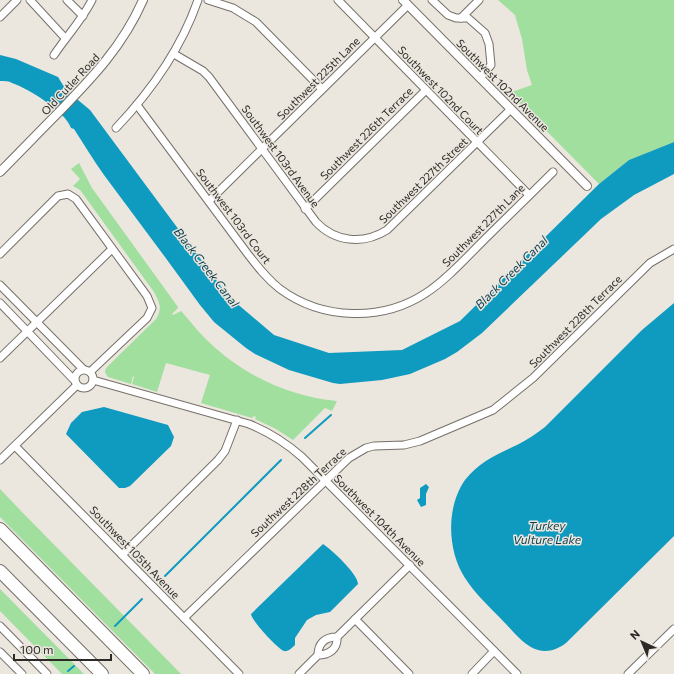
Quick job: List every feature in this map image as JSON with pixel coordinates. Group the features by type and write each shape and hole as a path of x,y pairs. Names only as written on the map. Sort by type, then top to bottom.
{"highway":[{"path":"0,529 142,674"},
{"path":"0,571 102,674"}],"street":[{"path":"0,17 17,0"},
{"path":"30,0 66,38"},
{"path":"67,0 83,16"},
{"path":"54,55 83,16 92,0"},
{"name":"Old Cutler Road","path":"0,172 96,73 128,31 143,0"},
{"path":"116,128 138,105 174,54 187,29 198,0"},
{"path":"208,0 233,8 251,18 322,89"},
{"name":"Southwest 102nd Court","path":"338,0 529,195"},
{"path":"432,0 448,15 456,18 465,17 470,19 486,35 491,62 490,68 480,78"},
{"path":"461,18 479,0"},
{"name":"Southwest 225th Lane","path":"209,201 375,37 406,2"},
{"name":"Southwest 102nd Avenue","path":"406,2 587,186"},
{"name":"Southwest 103rd Avenue","path":"174,54 207,75 305,209 324,229 334,236 355,240 373,238 384,232"},
{"name":"Southwest 226th Terrace","path":"305,209 426,90"},
{"name":"Southwest 103rd Court","path":"138,105 255,264 284,292 305,303 323,309 354,314 367,313 399,306 427,293"},
{"name":"Southwest 227th Street","path":"384,232 399,220 511,109"},
{"name":"Southwest 227th Lane","path":"427,293 454,270 553,172"},
{"path":"0,254 56,197 62,194 68,194 76,199 147,296 152,306 151,312 147,318 87,371 76,374 76,383 0,460"},
{"path":"0,358 112,249"},
{"name":"Southwest 228th Terrace","path":"184,618 348,458 366,448 374,446 404,445 420,441 493,410 533,378 650,263 674,249"},
{"path":"0,285 87,371 93,380 91,384 86,387 80,387 0,303"},
{"name":"Southwest 104th Avenue","path":"93,380 237,420 262,429 289,446 302,457 517,674"},
{"path":"122,555 218,460 225,451 237,420"},
{"name":"Southwest 105th Avenue","path":"15,446 239,674"},
{"path":"318,655 326,655 331,652 336,645 337,637 410,566"},
{"path":"355,619 409,674"},
{"path":"0,626 47,674"},
{"path":"628,674 674,629"},
{"path":"300,674 318,655 319,648 323,642 329,638 337,637"},
{"path":"472,674 494,651"},
{"path":"0,652 22,674"}],"green space":[{"path":"498,0 674,0 674,142 629,160 599,184 509,93 532,85 527,70 522,39 515,15"},
{"path":"79,163 92,188 178,307 172,314 173,315 181,311 223,355 253,374 302,395 337,401 332,411 325,408 293,440 276,429 255,419 256,417 254,416 252,418 201,403 210,375 166,363 157,392 132,384 133,376 131,384 108,377 105,372 106,368 156,319 160,307 154,292 80,190 73,186 80,179 71,169"},
{"path":"0,489 181,674 155,674 0,517"},
{"path":"0,589 84,674 62,674 0,611"}],"water":[{"name":"Black Creek Canal","path":"0,55 16,59 58,77 66,90 90,110 228,296 274,335 329,353 402,350 460,321 599,184 629,160 674,142 674,174 634,195 601,219 482,333 457,352 445,359 410,374 382,380 340,384 333,383 289,370 255,354 214,322 104,175 74,129 71,128 62,115 46,101 27,90 9,82 0,81"},
{"name":"Turkey Vulture Lake","path":"674,303 674,536 566,643 549,651 542,651 533,648 519,638 478,595 469,584 459,567 452,542 451,529 454,503 465,480 476,468 496,455 524,441 545,427 642,330"},
{"path":"104,407 168,425 174,437 171,446 130,486 125,488 119,488 66,434 71,423 82,412"},
{"path":"426,484 429,487 426,494 426,505 421,507 417,500 420,498 420,488"},
{"path":"323,544 338,556 349,568 354,574 358,584 330,612 316,615 307,620 295,638 295,645 284,651 265,634 255,622 251,614"}],"waterway":[{"path":"305,438 331,415"},
{"path":"165,576 281,460"},
{"path":"115,626 142,599"},
{"path":"68,671 74,666"}]}
